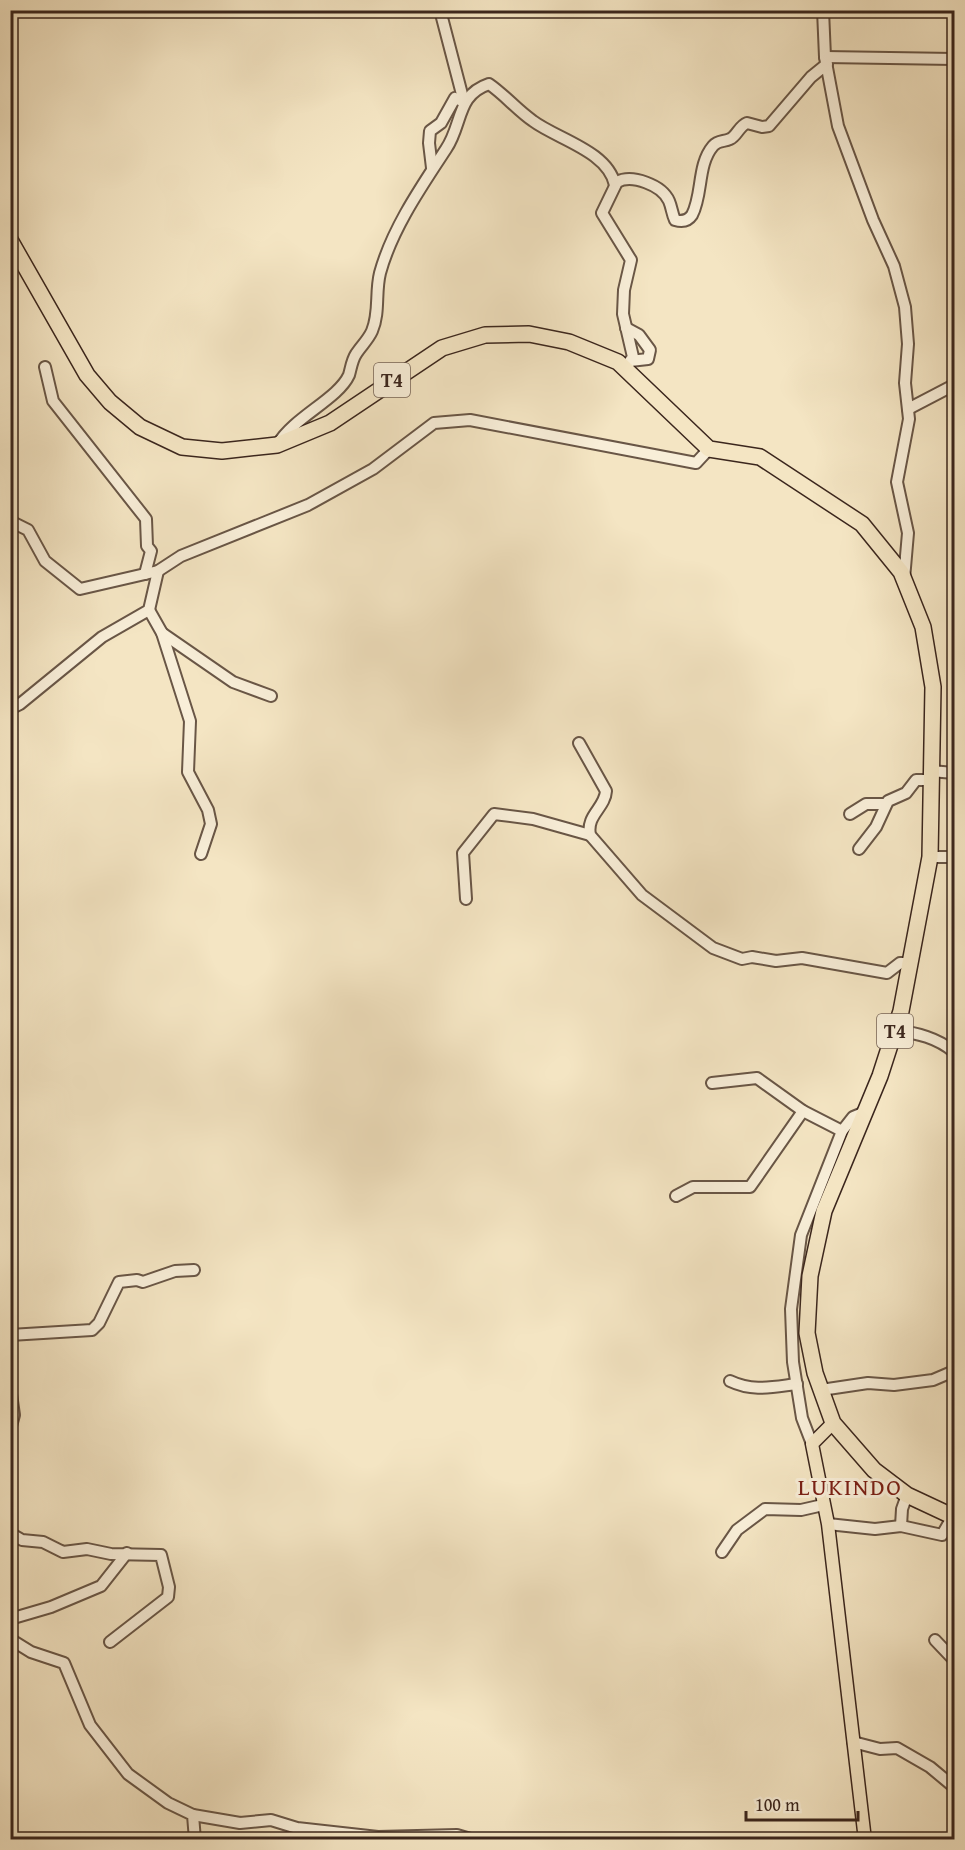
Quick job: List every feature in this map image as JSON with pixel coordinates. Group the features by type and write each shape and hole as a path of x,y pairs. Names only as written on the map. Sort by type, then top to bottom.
{"highway":[{"name":"T4","path":"10,240 87,375 110,402 140,427 182,447 222,451 277,445 330,423 442,348 485,335 529,334 569,342 628,364 709,448 760,457 862,524 904,580 923,627 933,687 930,857 895,1030 865,1112 824,1211 810,1276 807,1333 821,1390 833,1424 874,1470 908,1495 953,1516"}],"main road":[{"path":"833,1424 812,1444 828,1524 865,1839"}],"street":[{"path":"440,10 464,102"},
{"path":"823,10 826,61 840,131 904,297 908,344 905,383 909,419 897,482 908,525 904,580"},
{"path":"615,185 624,179 640,180 665,195 674,218 682,222 692,215 708,156 715,143 727,140 747,123 762,127 772,123 826,61 954,59"},
{"path":"277,445 284,434 340,389 348,376 355,354 372,331 378,310 380,274 395,234 432,168 450,143 464,102 478,89 489,84 539,125 561,135 613,173 615,185 603,213 616,240 627,249 631,260 623,294 623,317 633,350 628,364"},
{"path":"432,168 430,130 441,123 455,98 464,102"},
{"path":"626,328 639,335 650,350 648,360 628,364"},
{"path":"45,367 53,401 146,519 146,543 151,551 145,574"},
{"path":"908,409 954,385"},
{"path":"10,521 28,530 45,561 80,589 158,571 181,556 308,505 373,469 434,423 470,420 696,463 709,448"},
{"path":"158,571 149,610 162,633 190,721 188,772 208,810 211,824 201,854"},
{"path":"10,709 20,705 102,637 149,610"},
{"path":"162,633 233,682 271,696"},
{"path":"579,743 606,791 604,799 591,818 590,835"},
{"path":"850,814 866,804 884,804 906,793 916,780 931,775 954,773"},
{"path":"859,849 876,827 884,804"},
{"path":"466,899 463,853 494,814 533,819 590,835 647,900 695,932 707,944 726,953 742,959 752,957 776,962 802,958 836,962 887,973 900,963 910,963"},
{"path":"930,857 954,857"},
{"path":"895,1030 916,1033 945,1044 954,1052"},
{"path":"712,1083 757,1078 803,1111 842,1131"},
{"path":"676,1196 693,1187 750,1186 803,1111"},
{"path":"812,1444 802,1418 791,1309 801,1235 842,1131 853,1117 865,1112"},
{"path":"10,1335 92,1330 99,1323 119,1282 137,1280 143,1282 175,1271 194,1270"},
{"path":"821,1390 868,1383 894,1385 933,1380 954,1371"},
{"path":"730,1381 743,1387 765,1389 797,1384"},
{"path":"10,1387 14,1415 10,1430"},
{"path":"901,1526 902,1509 908,1495"},
{"path":"722,1552 736,1530 765,1509 801,1510 823,1505"},
{"path":"828,1524 875,1529 901,1526 942,1535 953,1516"},
{"path":"10,1533 22,1540 43,1542 63,1552 87,1549 111,1554 161,1556 170,1593 111,1642"},
{"path":"10,1619 51,1607 101,1586 111,1577 127,1553"},
{"path":"10,1639 31,1652 64,1663 90,1725 128,1774 168,1803 193,1815 240,1823 271,1820 297,1828 378,1837 457,1835 474,1839"},
{"path":"935,1640 954,1660"},
{"path":"853,1742 880,1749 897,1748 930,1767 954,1787"},
{"path":"193,1815 195,1839"}],"district":[{"name":"LUKINDO","path":"850,1487"}]}
